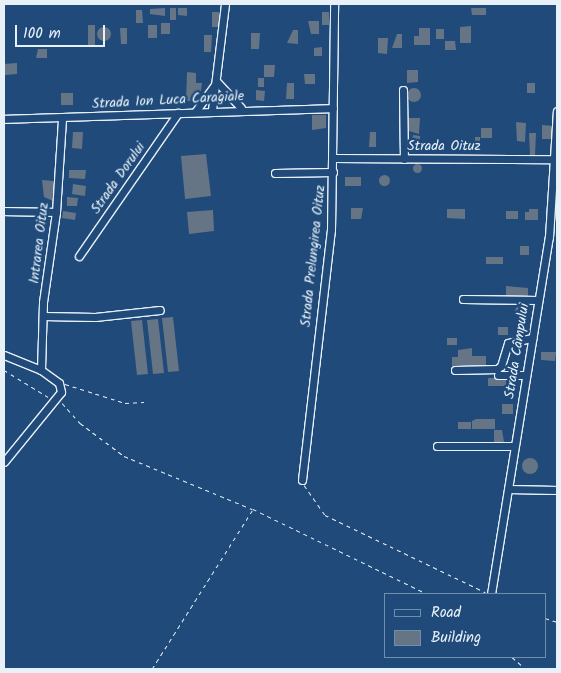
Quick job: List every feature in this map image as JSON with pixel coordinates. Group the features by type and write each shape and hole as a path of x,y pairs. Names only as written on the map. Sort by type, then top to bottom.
{"street":[{"path":"212,110 217,82 225,4"},
{"name":"Strada Prelungirea Oituz","path":"302,480 328,258 334,158 334,4"},
{"path":"217,82 242,108"},
{"path":"195,112 217,82"},
{"path":"403,90 404,158"},
{"name":"Strada Ion Luca Caragiale","path":"4,118 62,118 242,108 333,108"},
{"name":"Strada Câmpului","path":"490,593 549,237 557,112"},
{"name":"Strada Dorului","path":"79,256 178,113"},
{"name":"Intrarea Oituz","path":"41,370 43,316 56,212 62,118"},
{"name":"Strada Oituz","path":"334,158 554,159"},
{"path":"275,173 333,172"},
{"path":"4,211 56,212"},
{"path":"463,299 538,300"},
{"path":"43,316 96,317 160,310"},
{"path":"455,370 497,369 501,366 508,343 532,338"},
{"path":"4,355 41,370 61,387 57,400 4,462"},
{"path":"498,375 526,375"},
{"path":"437,446 514,446"},
{"path":"508,489 557,490"}],"path":[{"path":"4,370 57,400 80,423 124,456 253,509 425,593"},
{"path":"61,387 70,384 125,403 144,402"},
{"path":"302,480 306,490 325,515 488,593"},
{"path":"152,669 253,509"},
{"path":"513,658 526,669"}],"building":[{"path":"165,8 165,16 150,14 150,9"},
{"path":"170,8 176,8 176,20 170,20"},
{"path":"178,8 187,8 187,16 178,15"},
{"path":"471,8 486,8 486,15 472,15"},
{"path":"136,10 142,10 143,23 136,23"},
{"path":"212,12 219,12 219,27 212,27"},
{"path":"322,12 329,12 329,25 322,25"},
{"path":"308,21 319,21 319,34 311,34"},
{"path":"161,23 170,23 170,34 161,34"},
{"path":"88,25 95,25 95,45 88,45"},
{"path":"148,25 157,25 157,38 148,38"},
{"path":"471,26 471,43 460,43 460,27"},
{"path":"101,27 107,27 111,34 107,41 101,41 97,37 97,31"},
{"path":"120,28 127,28 127,44 121,44"},
{"path":"419,28 430,28 430,45 414,45 414,36 419,36"},
{"path":"436,29 444,29 444,39 436,39"},
{"path":"293,30 298,30 298,44 287,43"},
{"path":"251,33 260,33 259,49 251,49"},
{"path":"397,34 402,34 402,48 392,48"},
{"path":"204,35 212,35 211,52 204,52"},
{"path":"378,38 388,38 387,54 378,53"},
{"path":"445,41 455,41 456,50 445,50"},
{"path":"322,47 322,56 314,56 314,48"},
{"path":"38,49 47,49 47,58 36,58"},
{"path":"17,63 17,74 5,75 4,64"},
{"path":"264,65 275,65 274,77 264,77"},
{"path":"407,70 418,70 418,82 407,83"},
{"path":"187,72 196,73 196,83 202,83 201,91 196,91 195,101 186,101"},
{"path":"304,74 315,74 315,84 305,84"},
{"path":"258,78 264,78 264,87 258,87"},
{"path":"287,83 294,83 294,99 286,99"},
{"path":"527,83 535,83 535,93 527,93"},
{"path":"414,88 419,90 421,95 419,100 414,102 409,100 407,95 409,90"},
{"path":"256,90 265,91 264,101 256,100"},
{"path":"61,93 73,93 73,105 61,105"},
{"path":"312,115 326,115 326,128 312,130"},
{"path":"409,118 420,118 419,134 409,131"},
{"path":"516,122 526,123 525,142 517,141"},
{"path":"542,125 554,126 554,139 542,139"},
{"path":"481,128 492,128 492,138 481,138"},
{"path":"73,132 83,132 82,149 72,148"},
{"path":"370,132 376,132 376,147 369,147"},
{"path":"529,133 536,133 535,156 530,156"},
{"path":"413,135 420,136 420,149 409,149"},
{"path":"475,137 480,137 480,152 475,152"},
{"path":"206,154 211,196 185,199 181,156"},
{"path":"417,163 422,168 417,173 412,168"},
{"path":"69,170 86,170 85,179 69,178"},
{"path":"382,175 386,175 389,180 388,184 382,185 379,182 379,178"},
{"path":"345,177 361,177 361,186 345,186"},
{"path":"42,180 54,181 53,201 44,197"},
{"path":"73,184 86,186 85,196 72,194"},
{"path":"67,197 78,198 77,206 67,206"},
{"path":"351,208 363,208 361,219 351,219"},
{"path":"447,209 465,209 465,219 447,218"},
{"path":"529,209 538,209 538,220 525,220 525,212 529,212"},
{"path":"213,210 214,231 189,234 187,212"},
{"path":"63,211 76,213 75,220 62,218"},
{"path":"506,211 518,211 518,219 506,219"},
{"path":"520,246 529,246 529,255 520,255"},
{"path":"486,257 503,257 503,264 486,264"},
{"path":"506,286 528,288 528,297 506,297"},
{"path":"518,306 522,306 525,311 524,315 518,316 515,313 515,309"},
{"path":"173,317 179,371 168,372 162,318"},
{"path":"158,319 164,373 153,374 147,320"},
{"path":"142,320 148,374 137,375 131,321"},
{"path":"498,327 508,327 508,335 498,335"},
{"path":"447,338 457,338 457,345 447,345"},
{"path":"472,348 472,356 486,356 486,365 452,366 452,357 458,357 458,350"},
{"path":"541,352 556,352 555,361 541,360"},
{"path":"488,378 506,378 506,386 488,386"},
{"path":"502,404 513,404 513,414 502,414"},
{"path":"476,419 495,419 495,429 472,429 472,421"},
{"path":"458,422 471,422 471,429 458,429"},
{"path":"494,430 502,430 504,442 494,442"},
{"path":"527,458 533,458 538,463 536,472 527,474 522,469 522,463"}]}
